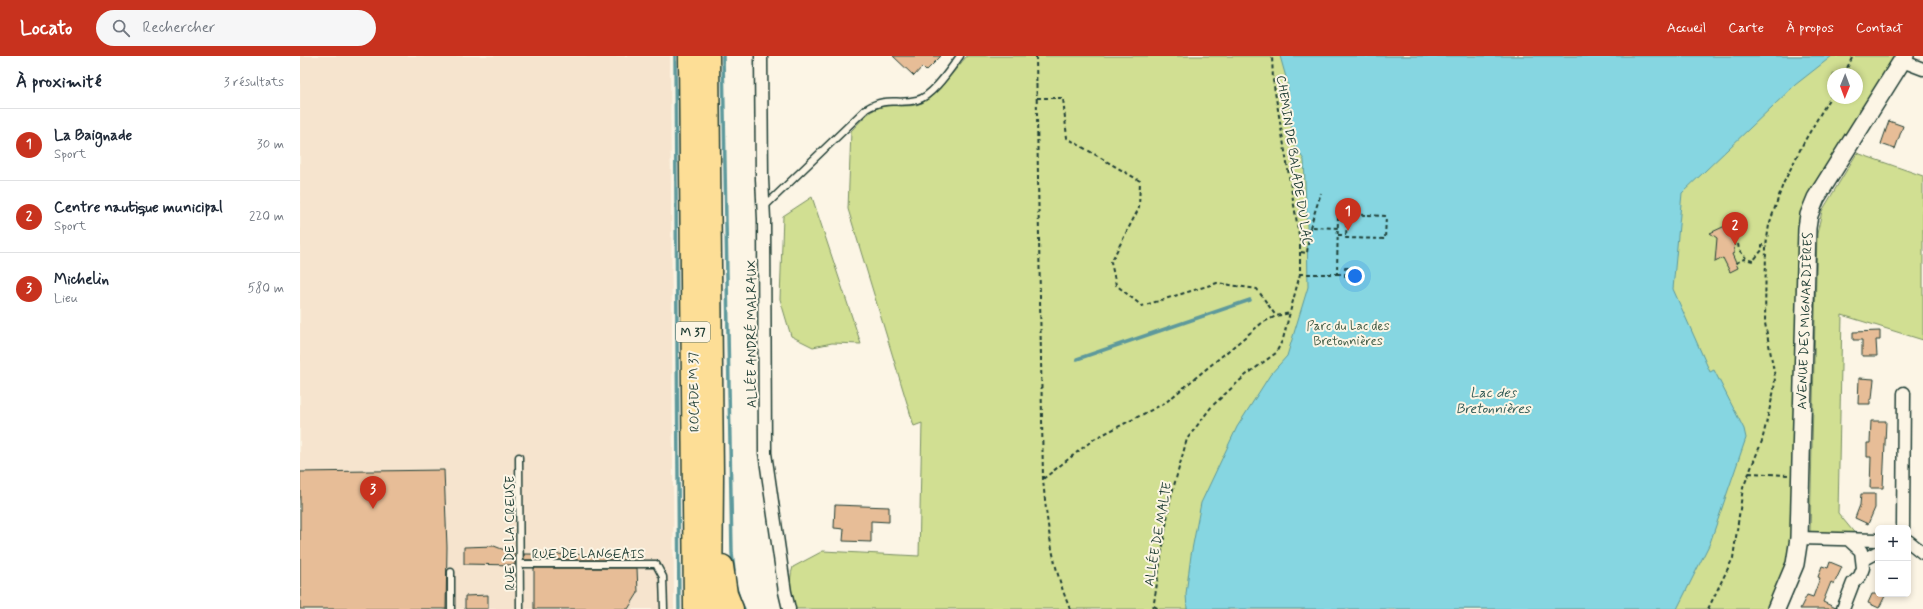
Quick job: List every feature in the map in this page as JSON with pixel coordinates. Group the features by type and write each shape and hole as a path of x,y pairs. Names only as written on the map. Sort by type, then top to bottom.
{"highway":[{"name":"ROCADE M 37","path":"690,56 695,609"},
{"name":"ROCADE M 37","path":"708,56 712,476 711,609"},
{"name":"M 37","path":"712,476 719,526 723,580 732,609"}],"street":[{"name":"ALLÉE ANDRÉ MALRAUX","path":"761,56 764,207 765,453 785,592 790,609"},
{"path":"1903,58 1923,69"},
{"name":"AVENUE DES MIGNARDIÈRES","path":"1776,609 1794,564 1799,538 1807,223 1816,198 1903,58"},
{"path":"1903,525 1904,393"},
{"path":"1799,538 1875,540"},
{"path":"1843,609 1853,584 1860,576 1863,568 1861,551 1849,540"},
{"path":"1911,545 1923,553"},
{"path":"1863,560 1875,554"}],"lane":[{"path":"764,207 866,109 877,102 918,100 927,95 960,56"},
{"name":"RUE DE LA CREUSE","path":"519,457 520,609"},
{"name":"RUE DE LANGEAIS","path":"520,564 656,564 663,577 664,609"},
{"path":"451,572 451,609"}],"path":[{"path":"1036,56 1043,479 1051,548 1060,585 1070,609"},
{"name":"CHEMIN DE BALADE DU LAC","path":"1272,56 1274,80 1287,153 1300,252 1300,274 1290,313"},
{"path":"1847,68 1854,56"},
{"path":"1037,98 1063,98 1067,138 1140,181 1140,208 1111,262 1116,285 1142,306 1217,283 1257,289 1276,316"},
{"path":"1708,609 1733,558 1743,488 1762,441 1774,390 1775,377 1765,323 1766,246 1771,214 1783,184 1804,142 1827,102"},
{"path":"1300,252 1307,253 1310,227 1321,193"},
{"path":"1338,235 1346,235 1346,238 1385,239 1386,216 1347,214 1346,235"},
{"path":"1337,274 1338,217 1347,218"},
{"path":"1310,227 1338,228"},
{"path":"1738,244 1739,250 1747,259 1753,261 1762,250 1762,246 1766,246"},
{"path":"1736,263 1747,259"},
{"path":"1345,268 1356,268 1356,279 1345,279 1345,274 1345,268"},
{"path":"1300,274 1345,274"},
{"path":"1043,479 1094,439 1165,403 1262,323 1276,316 1290,313"},
{"name":"ALLÉE DE MALTE","path":"1154,609 1170,500 1187,439 1212,406 1246,375 1276,353 1290,313"},
{"path":"1749,473 1791,475"},
{"path":"1154,606 1159,609"}],"shaded area":[{"path":"300,56 670,56 674,609 300,609"}],"green space":[{"name":"Parc du Lac des Bretonnières","path":"967,56 1905,56 1816,198 1793,539 1790,560 1767,609 795,609 791,588 791,572 793,567 823,551 919,556 922,423 914,426 848,209 851,131 868,114 880,107 917,105 928,99 940,88"},
{"path":"1857,153 1923,176 1923,340 1842,315 1838,513 1857,536 1810,533 1817,234 1822,211"},
{"path":"812,197 861,344 832,343 813,347 791,336 780,299 783,216"}],"water":[{"name":"Lac des Bretonnières","path":"1280,56 1832,56 1795,85 1682,193 1673,289 1710,372 1714,370 1744,429 1746,438 1710,543 1677,609 1187,609 1186,594 1191,555 1201,503 1237,427 1270,375 1287,356 1308,287 1304,160 1293,143 1287,81"}],"building":[{"path":"893,56 941,56 926,71 922,67 914,76"},
{"path":"1889,121 1903,126 1895,149 1881,144"},
{"path":"1736,221 1734,253 1732,254 1738,268 1730,272 1723,258 1715,262 1717,238 1710,233"},
{"path":"1880,331 1880,340 1876,340 1877,356 1862,356 1862,340 1853,340 1853,332"},
{"path":"1859,378 1874,379 1870,404 1858,404"},
{"path":"1871,421 1886,421 1883,488 1870,488 1871,457 1867,457 1867,443 1870,443"},
{"path":"444,470 447,547 446,609 300,609 300,472"},
{"path":"1861,494 1875,494 1875,508 1868,524 1855,518 1860,505"},
{"path":"835,505 889,507 889,522 871,521 871,542 843,541 844,529 834,528"},
{"path":"494,546 515,554 515,565 464,564 464,547"},
{"path":"524,554 637,555 637,560 524,560"},
{"path":"1830,562 1842,567 1834,584 1831,582 1823,602 1836,609 1800,609 1807,595 1813,597 1820,578 1818,577 1822,566 1828,568"},
{"path":"534,568 637,568 638,593 628,609 534,609"},
{"path":"1872,594 1875,594 1875,597 1884,597 1879,608 1868,603"},
{"path":"488,595 488,609 465,609 465,596"}],"waterway":[{"path":"675,56 679,609"},
{"path":"723,56 732,553 734,571"},
{"path":"1077,359 1250,300"},
{"path":"735,585 744,609"}],"place":[{"name":"La Baignade","path":"1348,231"},
{"name":"Centre nautique municipal","path":"1735,245"},
{"name":"Michelin","path":"373,509"}]}
